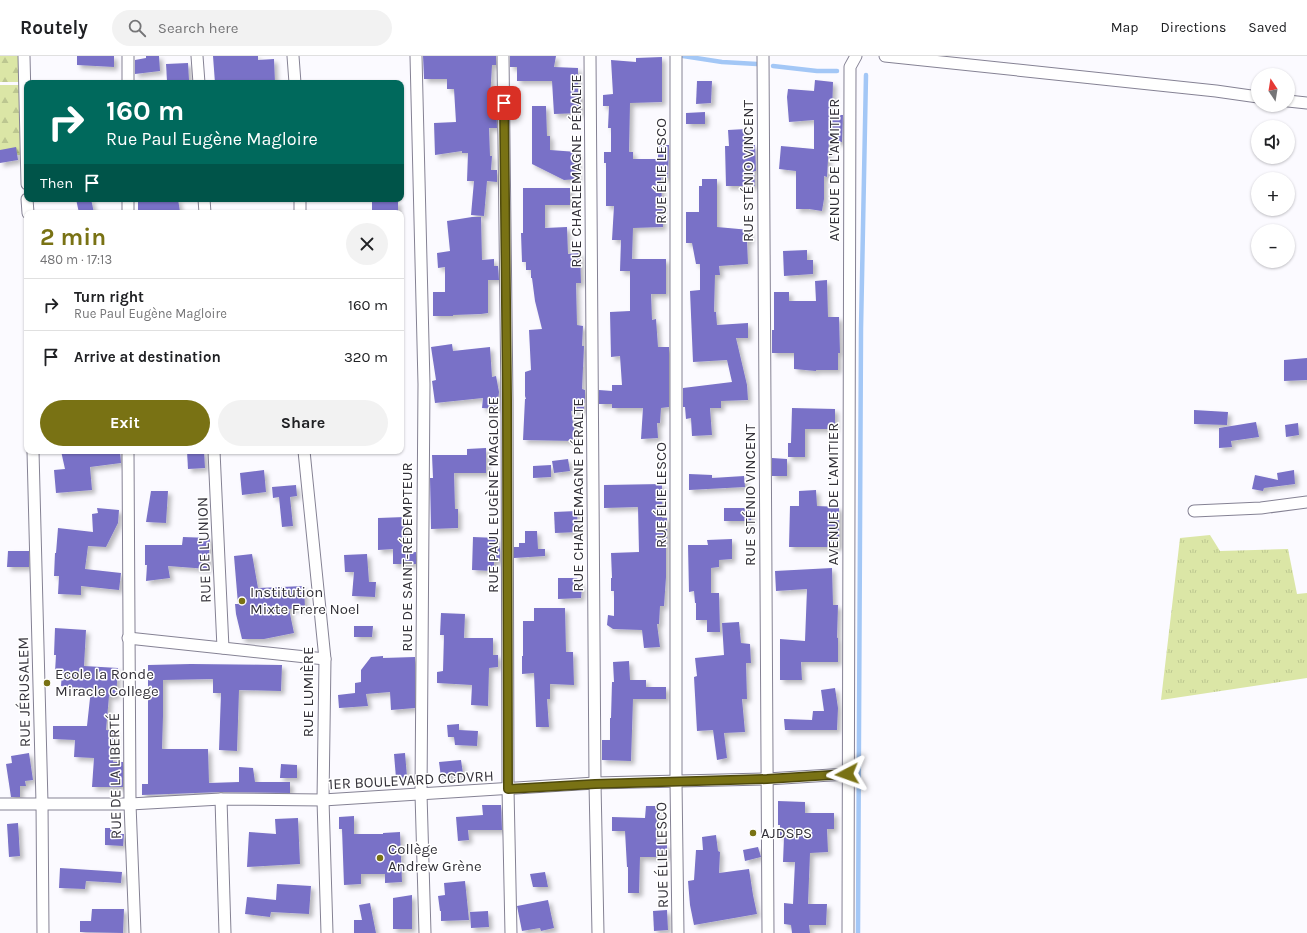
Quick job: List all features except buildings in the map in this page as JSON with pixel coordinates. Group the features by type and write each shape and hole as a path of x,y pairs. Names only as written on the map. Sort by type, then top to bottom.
{"street":[{"path":"24,56 25,80"},
{"path":"128,56 128,80"},
{"path":"198,56 199,80"},
{"path":"293,56 295,80"},
{"name":"RUE DE SAINT-RÉDEMPTEUR","path":"416,56 424,384 421,794 425,933"},
{"name":"RUE PAUL EUGÈNE MAGLOIRE","path":"503,56 507,400 508,789 511,933"},
{"name":"RUE CHARLEMAGNE PÉRALTE","path":"590,56 595,784 598,933"},
{"name":"RUE ÉLIE LESCO","path":"676,56 676,782 678,933"},
{"name":"RUE STÉNIO VINCENT","path":"763,56 768,933"},
{"name":"AVENUE DE L'AMITIER","path":"848,933 847,774 850,67 856,56"},
{"path":"885,56 1208,90 1251,96"},
{"path":"1295,101 1307,103"},
{"name":"RUE JÉRUSALEM","path":"33,454 42,803 42,933"},
{"name":"RUE DE LA LIBERTÉ","path":"128,454 130,804 136,933"},
{"name":"RUE DE L'UNION","path":"214,454 223,648"},
{"name":"RUE LUMIÈRE","path":"304,454 325,660 323,800 327,933"},
{"path":"1194,511 1261,508 1307,502"},
{"path":"128,638 325,660"},
{"name":"1ER BOULEVARD CCDVRH","path":"0,804 130,804 222,799 323,800 595,784 767,779 847,774"},
{"path":"222,799 225,933"}],"green space":[{"path":"0,56 20,56 20,82 0,82"},
{"path":"0,85 20,85 23,155 0,155"},
{"path":"1210,535 1220,551 1288,549 1297,594 1307,593 1307,678 1161,700 1180,538"}],"waterway":[{"path":"683,56 722,62 757,64"},
{"path":"773,66 817,71 837,71"},
{"path":"858,933 861,329 866,75"}],"place":[{"name":"Institution Mixte Frere Noel","path":"242,601"},
{"name":"Ecole la Ronde Miracle College","path":"47,683"},
{"name":"AJDSPS","path":"753,833"},
{"name":"Collège Andrew Grène","path":"380,858"}],"route":[{"path":"504,103 507,400 508,789 595,784 767,779 847,774"}]}
